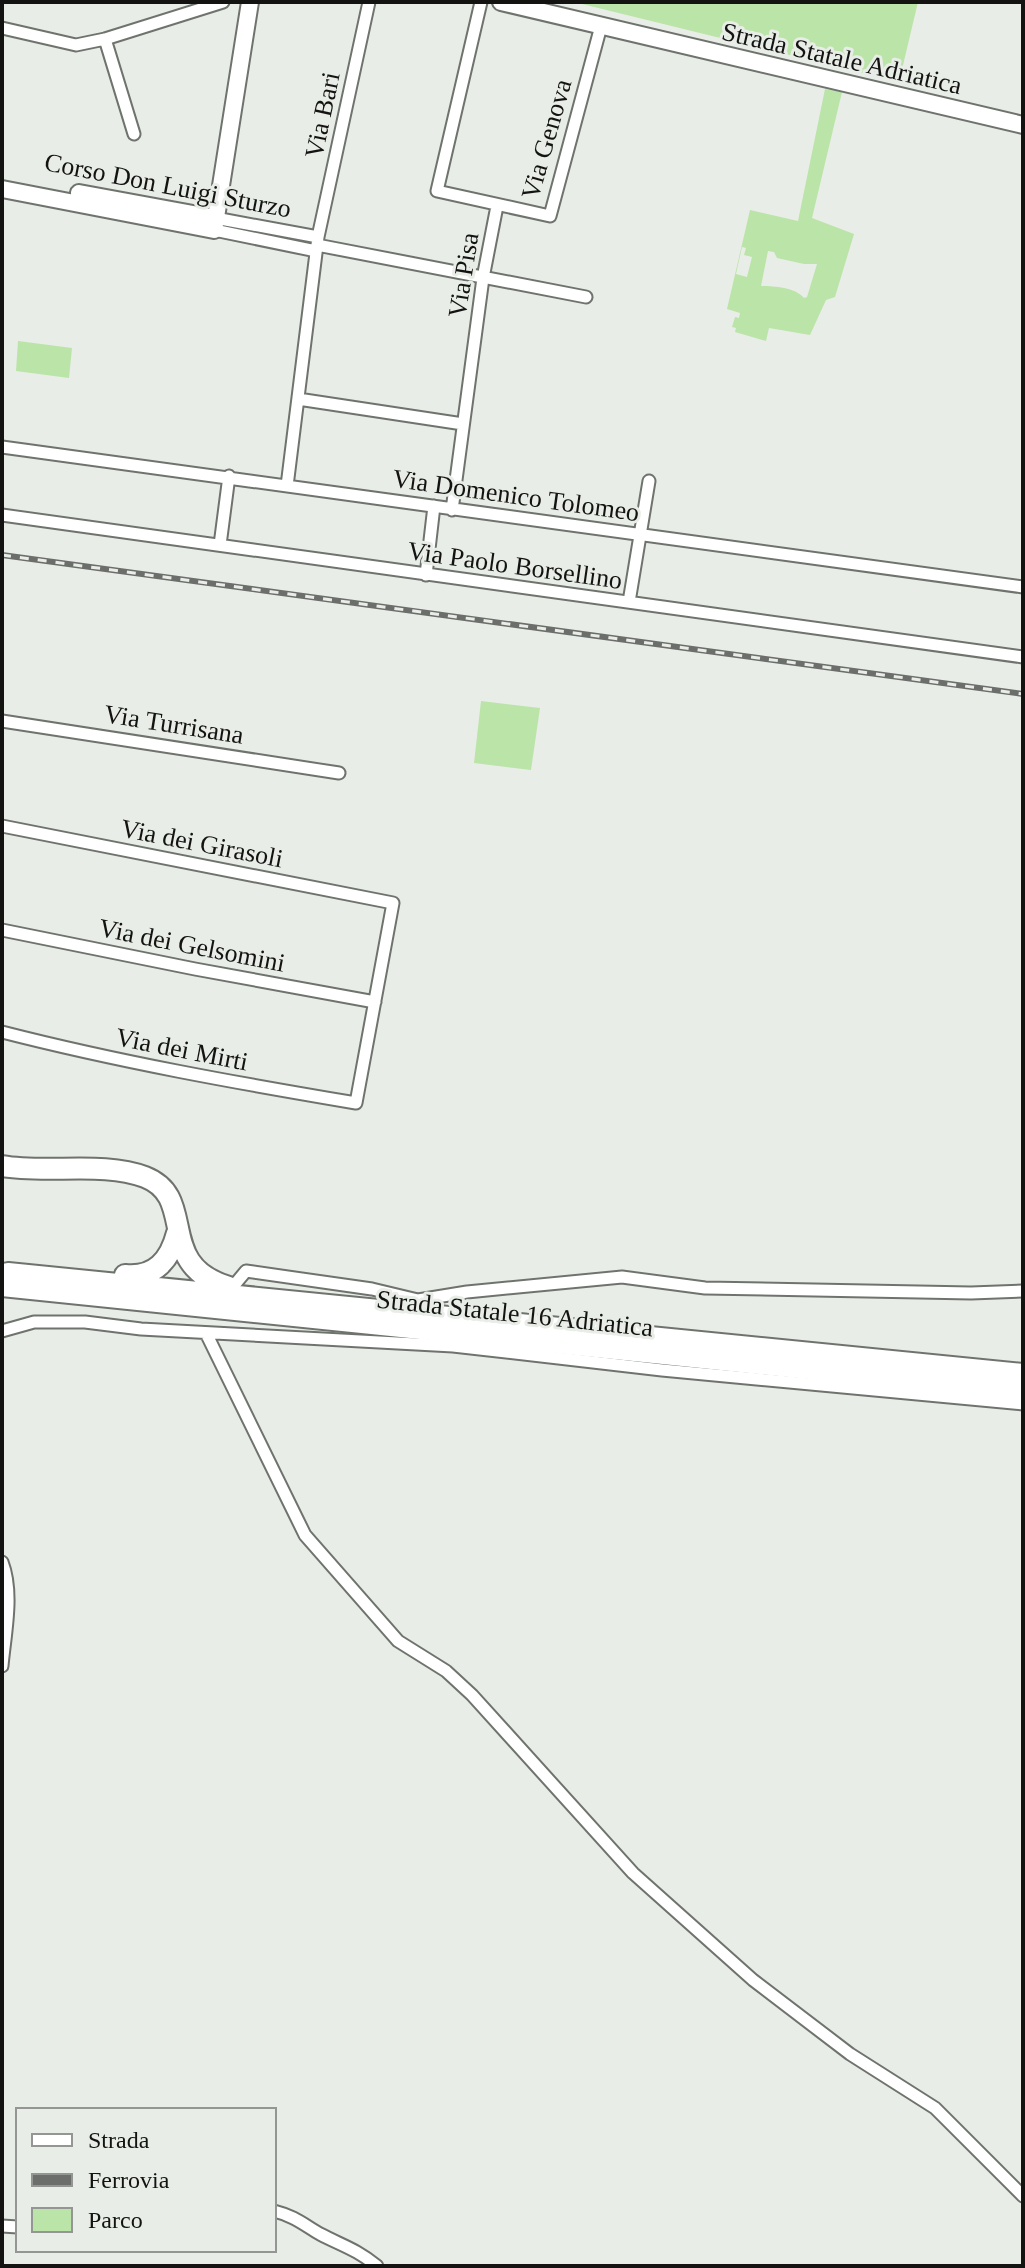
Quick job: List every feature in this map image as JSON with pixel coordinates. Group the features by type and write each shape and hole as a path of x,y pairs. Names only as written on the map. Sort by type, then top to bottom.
{"highway":[{"path":"6,1169 113,1171 145,1177 167,1191 175,1211 177,1233 192,1267 207,1279 276,1299"},
{"path":"7,1278 42,1269 144,1275 165,1262 173,1251 177,1233"},
{"name":"Strada Statale 16 Adriatica","path":"7,1278 276,1299 1023,1374"},
{"name":"Strada Statale 16 Adriatica","path":"7,1278 1023,1391"}],"street":[{"path":"2,28 76,45 223,2"},
{"path":"214,224 250,2"},
{"name":"Via Bari","path":"287,486 317,245 369,2"},
{"name":"Via Pisa","path":"452,510 483,278 497,206 437,191 481,2"},
{"name":"Strada Statale Adriatica","path":"501,2 1023,125"},
{"name":"Via Genova","path":"497,206 550,216 601,26"},
{"path":"105,39 134,134"},
{"name":"Corso Don Luigi Sturzo","path":"2,178 317,245 586,297"},
{"name":"Corso Don Luigi Sturzo","path":"2,189 214,224"},
{"path":"298,399 463,424"},
{"name":"Via Domenico Tolomeo","path":"2,447 1023,587"},
{"path":"220,545 229,476"},
{"path":"629,602 649,481"},
{"path":"426,575 434,506"},
{"name":"Via Paolo Borsellino","path":"2,515 1023,657"},
{"name":"Via Turrisana","path":"2,721 339,773"},
{"name":"Via dei Girasoli","path":"2,826 393,903 375,1002"},
{"name":"Via dei Gelsomini","path":"2,930 375,1002"},
{"name":"Via dei Mirti","path":"2,1032 74,1051 356,1103 375,1002"},
{"path":"236,1283 246,1271 372,1289 418,1300 467,1292 622,1277 705,1288 971,1293 1023,1291"},
{"path":"203,1333 213,1315"},
{"path":"2,1331 34,1322 85,1322 141,1329 453,1346 662,1370 1023,1404"},
{"path":"203,1333 305,1535 398,1641 446,1671 472,1695 633,1873 698,1932 753,1980 850,2054 935,2108 1023,2196"},
{"path":"2,1562 7,1603 2,1666"},
{"path":"276,2212 293,2216 356,2250 377,2266"}],"green space":[{"path":"582,2 918,2 899,82"},
{"path":"825,89 842,92 812,218 854,234 835,297 826,300 810,335 769,328 766,341 735,332 736,328 732,327 740,313 727,309 750,210 798,221","holes":["742,247 746,248 744,255 752,257 747,277 736,274","768,251 774,252 777,258 817,264 807,297 784,288 761,286"]},
{"path":"18,341 72,348 69,378 16,371"},
{"path":"481,701 540,708 531,770 474,763"}],"railway":[{"path":"2,555 1023,694"}]}
